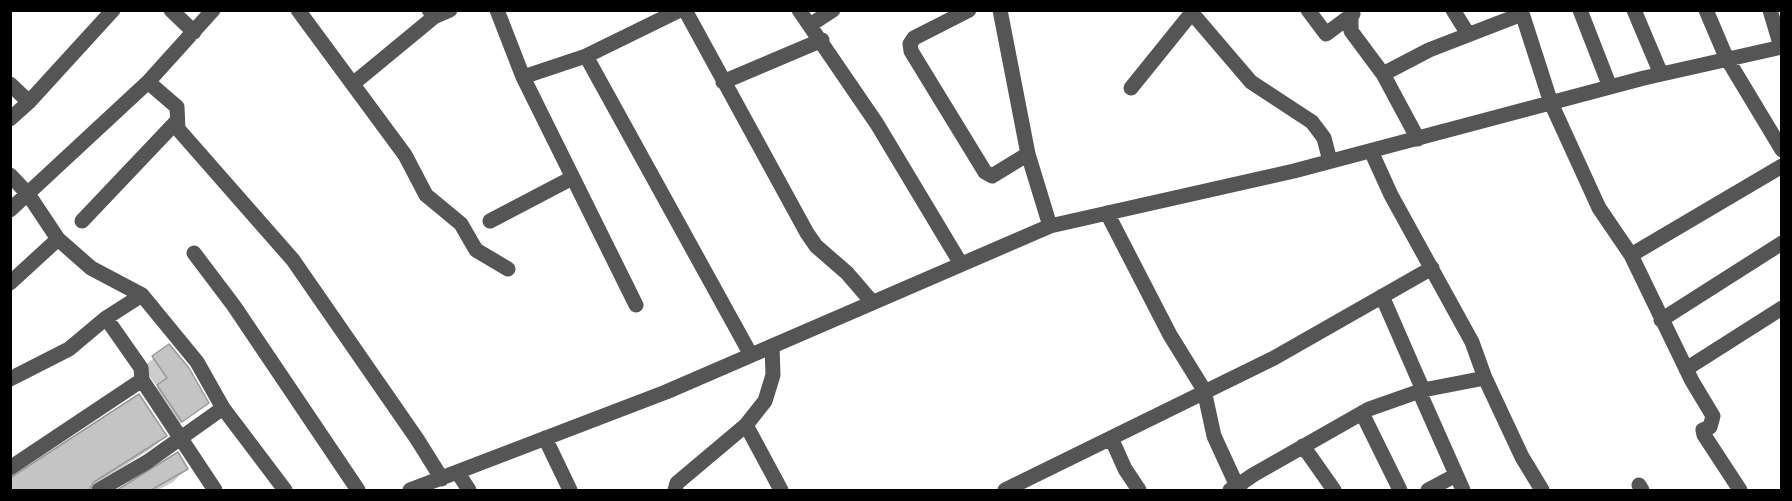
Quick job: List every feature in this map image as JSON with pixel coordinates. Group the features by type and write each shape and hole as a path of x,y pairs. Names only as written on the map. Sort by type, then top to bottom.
{"street":[{"path":"10,119 29,102 113,10"},
{"path":"171,10 194,32"},
{"path":"10,210 148,82 213,10"},
{"path":"298,10 405,155 426,195 460,225 476,250 508,269"},
{"path":"354,83 431,14 450,10"},
{"path":"496,10 524,77 636,306"},
{"path":"524,77 586,56 680,10"},
{"path":"685,10 807,233 816,246 847,273 872,302"},
{"path":"799,10 822,40 878,124 961,264"},
{"path":"810,25 833,10"},
{"path":"969,10 914,38 910,44 911,51 985,172 992,176 1028,154"},
{"path":"1000,10 1028,154 1050,226"},
{"path":"1308,10 1326,34 1354,14"},
{"path":"1453,10 1468,34"},
{"path":"1580,10 1610,87"},
{"path":"1634,10 1661,74"},
{"path":"1706,10 1726,57 1782,150"},
{"path":"410,490 544,438 592,423 1050,226 1371,151 1726,57 1781,47 1770,10"},
{"path":"1131,88 1193,12 1251,82 1312,122 1324,138 1330,161"},
{"path":"1383,74 1411,59 1522,12 1551,103 1599,208 1631,255 1661,320 1713,416 1710,427 1703,430 1704,435 1740,490"},
{"path":"1354,14 1351,31 1383,74 1418,139"},
{"path":"723,82 822,40"},
{"path":"586,56 751,355"},
{"path":"148,82 177,107 178,129 293,260 417,439 442,479"},
{"path":"10,84 29,102"},
{"path":"82,221 176,122"},
{"path":"1371,151 1391,195 1472,342 1485,378 1522,457 1542,490"},
{"path":"1631,255 1782,166"},
{"path":"10,175 28,194 58,239 91,268 142,295 197,362 223,408 285,490"},
{"path":"490,221 572,178"},
{"path":"1107,213 1170,335 1204,390 1214,436 1236,489 1303,446 1362,413 1421,391 1485,378"},
{"path":"10,283 58,239"},
{"path":"1661,320 1782,243"},
{"path":"194,253 234,306 358,490"},
{"path":"1005,490 1070,456 1112,440 1204,390 1274,358 1432,268"},
{"path":"10,379 69,349 106,318 142,295"},
{"path":"1382,296 1463,490"},
{"path":"1686,369 1782,308"},
{"path":"106,318 141,368 142,380 215,490"},
{"path":"675,490 677,483 746,426 765,401 773,375 772,346"},
{"path":"10,468 142,380"},
{"path":"99,490 147,462 223,408"},
{"path":"1362,413 1400,490"},
{"path":"746,426 781,490"},
{"path":"544,438 570,490"},
{"path":"1112,440 1125,469 1140,490"},
{"path":"1303,446 1334,490"},
{"path":"458,472 469,490"},
{"path":"1428,490 1456,475"}],"building":[{"path":"169,344 189,368 209,403 182,422 157,385 167,378 152,356"},
{"path":"139,394 167,436 94,482 89,490 10,490 10,478"},
{"path":"178,452 188,469 151,490 117,490"}]}
